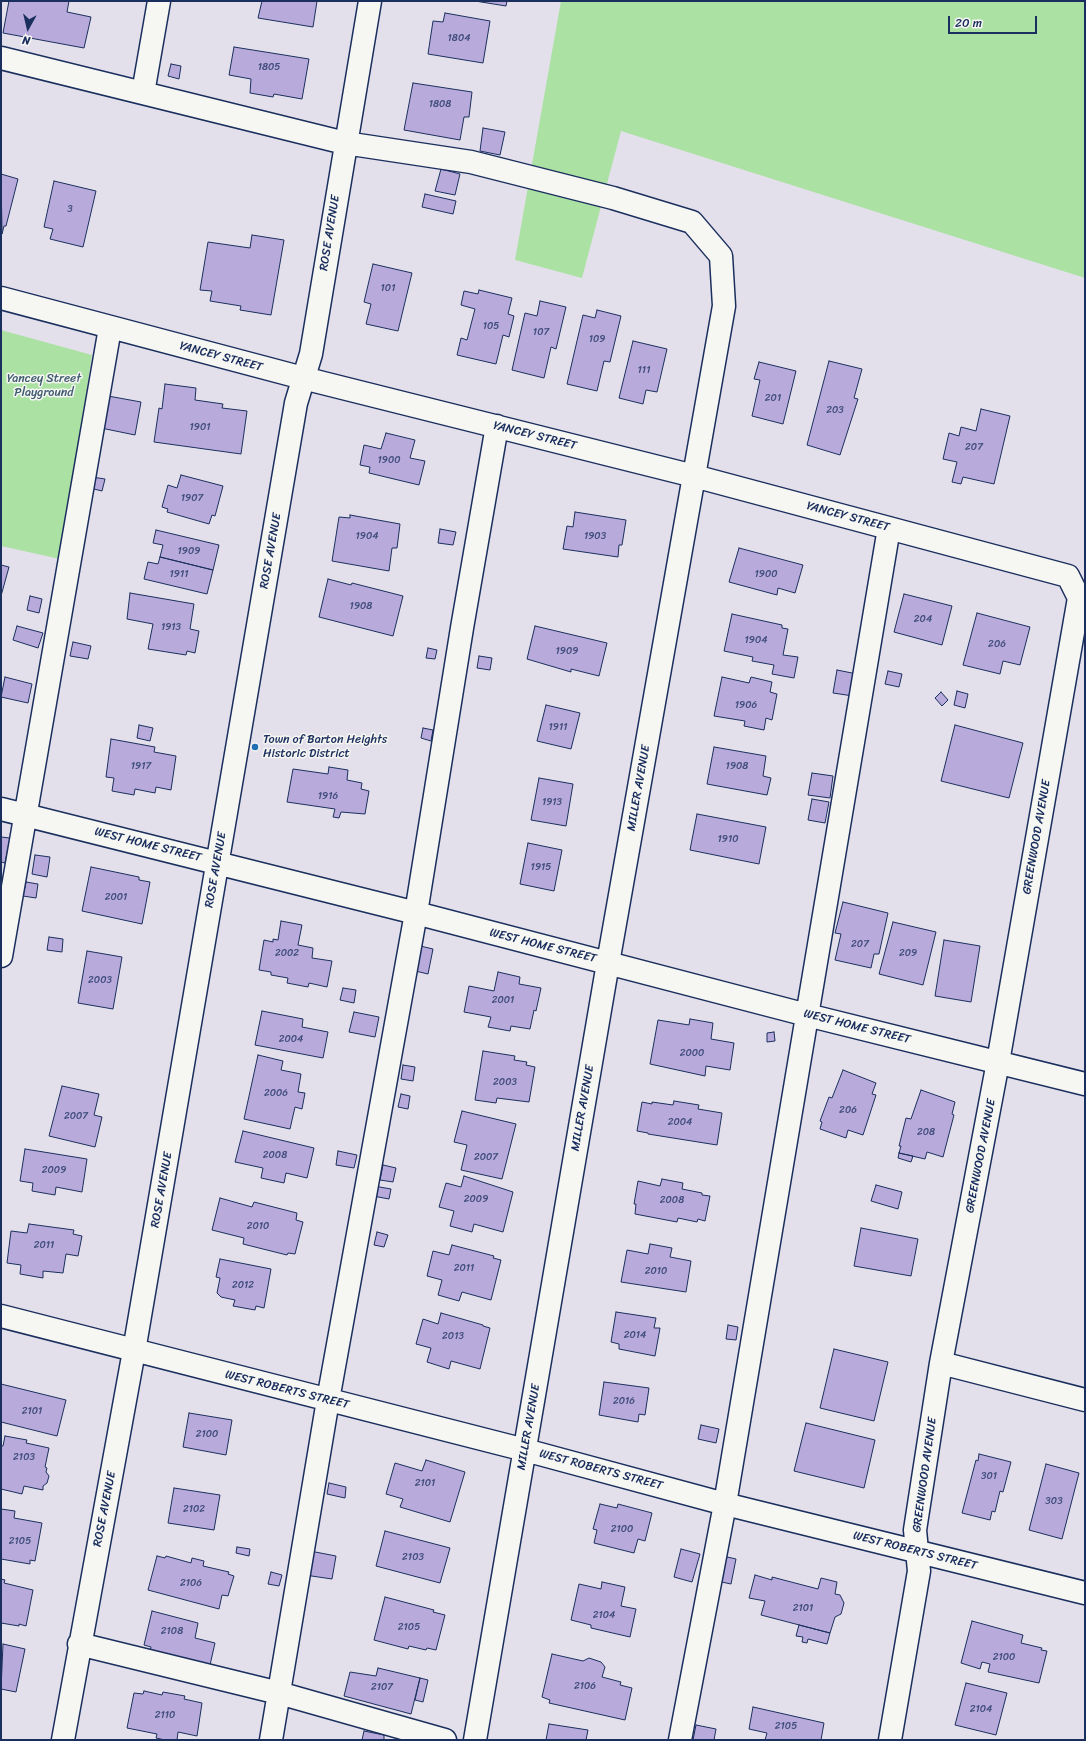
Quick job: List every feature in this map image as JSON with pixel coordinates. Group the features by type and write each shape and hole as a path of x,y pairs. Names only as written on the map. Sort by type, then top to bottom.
{"street":[{"path":"143,93 159,1"},
{"name":"ROSE AVENUE","path":"63,1740 79,1644 134,1351 295,411 303,378 311,354 345,143 370,1"},
{"name":"MILLER AVENUE","path":"1,58 345,143 471,162 613,198 692,222 721,256 724,306 608,963 475,1740"},
{"name":"YANCEY STREET","path":"1,298 303,378 694,476 1068,576"},
{"path":"1,956 110,328"},
{"path":"271,1740 328,1400 416,913 497,426"},
{"path":"680,1740 725,1504 890,528"},
{"name":"GREENWOOD AVENUE","path":"890,1740 919,1571 915,1530 941,1363 998,1062 1079,598 1068,576"},
{"name":"WEST HOME STREET","path":"1,809 218,862 807,1015 1085,1084"},
{"name":"WEST ROBERTS STREET","path":"1,1316 525,1450 725,1504 1085,1593"},
{"path":"941,1363 1085,1400"},
{"path":"79,1644 279,1693 446,1740"}],"green space":[{"path":"561,1 1085,1 1085,278 621,131 582,278 515,260"},
{"name":"Yancey Street Playground","path":"1,330 92,355 60,559 1,546"}],"building":[{"path":"9,1 69,1 67,12 91,17 84,48 3,33"},
{"path":"262,1 317,1 313,27 258,18"},
{"path":"475,1 507,1 506,6"},
{"path":"445,13 490,21 483,63 428,54 433,21 443,22"},
{"path":"234,47 309,59 302,99 274,94 273,97 250,93 251,79 229,75"},
{"path":"171,64 181,66 179,79 168,76"},
{"path":"413,83 472,92 469,117 464,117 460,140 404,130"},
{"path":"483,128 505,132 500,155 480,151"},
{"path":"441,169 460,174 455,195 435,191"},
{"path":"1,174 18,179 6,226 4,226 2,234"},
{"path":"54,181 96,191 83,247 50,239 53,229 44,227"},
{"path":"425,194 456,201 453,214 422,207"},
{"path":"252,235 284,240 271,315 240,310 241,306 210,301 212,291 200,290 208,242 250,248"},
{"path":"373,264 412,273 398,331 366,324 371,304 364,302"},
{"path":"479,290 512,298 508,314 514,316 509,337 503,335 496,364 457,355 461,338 467,340 475,309 461,305 464,291 478,294"},
{"path":"540,301 566,307 556,349 551,347 544,378 512,370 525,313 537,316"},
{"path":"597,310 621,316 610,362 604,361 597,391 567,384 583,315 595,318"},
{"path":"633,341 667,349 657,392 646,390 643,404 619,398"},
{"path":"829,361 862,369 854,398 858,399 840,455 807,445"},
{"path":"759,362 796,371 783,424 752,416 760,380 754,379"},
{"path":"165,384 196,388 195,400 223,404 222,408 247,411 241,454 154,442 159,408 162,409"},
{"path":"108,396 141,402 135,435 101,428"},
{"path":"981,409 1010,416 994,484 963,477 961,484 952,482 957,462 943,459 949,433 959,436 961,427 976,431"},
{"path":"386,433 415,440 410,458 425,461 419,485 369,473 370,467 360,465 364,445 381,449"},
{"path":"181,475 223,486 215,516 212,515 209,524 167,512 168,509 162,507 168,485 177,488"},
{"path":"92,477 105,479 102,491 90,488"},
{"path":"575,512 626,520 622,545 619,545 618,557 563,549 567,526 573,527"},
{"path":"350,515 400,524 397,548 392,548 389,571 332,561 339,517 350,518"},
{"path":"440,529 456,532 453,545 438,543"},
{"path":"156,530 219,545 213,570 160,557 163,545 153,543"},
{"path":"739,548 803,565 795,593 778,588 777,595 729,582"},
{"path":"160,557 213,570 207,594 144,579 148,562 158,564"},
{"path":"1,565 9,567 1,596"},
{"path":"328,579 351,585 352,583 403,596 393,636 319,617"},
{"path":"130,593 194,604 190,629 199,631 195,653 187,651 186,655 148,649 153,624 127,619"},
{"path":"904,594 952,606 942,645 894,632"},
{"path":"30,596 42,599 39,613 27,610"},
{"path":"977,613 1030,627 1020,665 1003,661 1000,674 963,665"},
{"path":"732,614 782,625 782,628 788,629 783,655 798,657 794,678 772,674 774,665 752,661 753,657 724,651"},
{"path":"17,626 43,633 38,648 13,640"},
{"path":"535,626 607,643 599,676 571,669 571,672 527,659"},
{"path":"73,642 91,646 88,659 70,656"},
{"path":"428,648 437,650 435,659 426,658"},
{"path":"479,656 492,658 490,670 477,668"},
{"path":"837,670 857,674 853,696 833,693"},
{"path":"888,671 902,674 899,687 885,684"},
{"path":"5,677 32,684 28,703 1,697"},
{"path":"722,677 749,683 751,677 772,682 770,692 777,694 772,720 766,718 764,730 744,726 745,721 714,716"},
{"path":"957,691 968,694 965,708 954,705"},
{"path":"941,692 948,700 942,706 935,698"},
{"path":"546,705 580,713 571,749 537,741"},
{"path":"139,725 153,728 150,741 137,738"},
{"path":"955,725 1023,743 1009,798 941,781"},
{"path":"423,728 433,730 431,741 421,738"},
{"path":"111,739 155,747 154,752 176,756 171,790 156,787 155,793 135,789 134,795 112,791 114,778 106,777"},
{"path":"714,747 766,756 763,776 771,778 767,795 707,784"},
{"path":"329,767 348,770 347,780 362,783 361,789 369,791 365,814 341,812 339,818 333,817 335,809 287,802 293,769 328,774"},
{"path":"812,773 833,776 830,798 808,795"},
{"path":"539,778 573,784 566,826 531,820"},
{"path":"812,799 829,802 825,823 808,820"},
{"path":"697,814 766,827 759,864 690,850"},
{"path":"1,837 10,838 5,863 1,862"},
{"path":"528,843 562,850 554,891 520,884"},
{"path":"35,855 50,857 47,877 32,874"},
{"path":"91,867 139,877 139,880 150,882 142,924 82,911"},
{"path":"26,882 38,884 36,898 23,896"},
{"path":"843,902 888,913 879,954 874,954 871,968 835,960 841,934 835,933"},
{"path":"281,921 302,925 298,945 313,948 312,958 332,961 327,987 309,983 308,987 287,983 288,978 271,975 271,972 259,970 264,940 273,942 273,939 278,940"},
{"path":"893,922 936,932 923,985 879,974"},
{"path":"49,937 63,939 62,952 47,950"},
{"path":"944,940 980,946 971,1002 935,996"},
{"path":"416,945 433,949 428,974 411,970"},
{"path":"87,951 122,957 113,1009 78,1003"},
{"path":"498,972 520,977 519,984 541,988 530,1029 511,1026 510,1031 488,1027 491,1017 464,1012 469,986 494,991"},
{"path":"343,988 356,990 354,1003 340,1000"},
{"path":"262,1011 303,1019 302,1027 328,1032 323,1058 255,1045"},
{"path":"354,1012 379,1017 375,1037 349,1032"},
{"path":"690,1019 713,1023 711,1039 734,1043 730,1070 706,1066 705,1076 650,1064 658,1020 689,1025"},
{"path":"774,1032 775,1041 767,1042 767,1033"},
{"path":"483,1051 515,1056 514,1060 527,1062 526,1065 535,1067 529,1102 497,1098 496,1103 475,1100"},
{"path":"258,1055 283,1061 281,1070 301,1074 298,1092 305,1093 302,1109 295,1107 290,1129 244,1119"},
{"path":"403,1065 415,1067 413,1081 401,1079"},
{"path":"843,1070 876,1083 872,1094 876,1095 863,1135 848,1130 846,1138 820,1129 822,1122 820,1121 829,1097 832,1098"},
{"path":"62,1086 99,1094 94,1115 102,1117 95,1147 49,1136"},
{"path":"921,1090 955,1102 952,1114 954,1115 943,1157 927,1152 925,1159 899,1153 901,1146 899,1146 906,1118 911,1119"},
{"path":"401,1094 410,1096 408,1109 398,1107"},
{"path":"674,1101 699,1105 698,1109 722,1113 717,1145 637,1131 642,1102 673,1105"},
{"path":"462,1111 516,1124 502,1179 461,1170 467,1145 454,1142"},
{"path":"243,1131 314,1148 307,1178 286,1173 284,1183 261,1178 263,1168 235,1162"},
{"path":"25,1149 87,1159 82,1192 56,1187 55,1195 32,1191 33,1183 20,1181"},
{"path":"338,1151 357,1155 354,1168 336,1165"},
{"path":"899,1153 913,1156 911,1162 898,1158"},
{"path":"383,1165 396,1168 393,1182 380,1180"},
{"path":"464,1176 513,1192 503,1232 474,1224 472,1232 450,1226 454,1211 439,1207 446,1183 461,1187"},
{"path":"662,1179 683,1183 682,1189 710,1196 705,1221 698,1219 697,1222 678,1218 677,1222 635,1214 636,1204 634,1204 638,1181 660,1186"},
{"path":"876,1185 902,1192 898,1209 871,1201"},
{"path":"374,1186 391,1189 389,1199 373,1196"},
{"path":"220,1198 252,1207 254,1202 297,1213 296,1220 303,1222 295,1254 288,1253 287,1255 243,1244 244,1238 212,1230"},
{"path":"29,1224 74,1230 73,1234 82,1236 78,1256 66,1254 63,1273 43,1271 43,1278 20,1274 21,1265 7,1263 11,1231 27,1233"},
{"path":"861,1228 918,1239 911,1276 854,1266"},
{"path":"377,1232 388,1235 384,1247 374,1245"},
{"path":"650,1244 672,1248 670,1257 691,1261 686,1292 621,1282 627,1250 648,1254"},
{"path":"452,1245 494,1256 493,1258 501,1260 491,1300 462,1292 459,1301 438,1295 442,1280 427,1276 433,1251 449,1255"},
{"path":"220,1259 271,1269 264,1308 256,1306 255,1310 233,1306 235,1300 221,1297 217,1293 220,1278 216,1277"},
{"path":"616,1312 656,1318 654,1328 660,1328 655,1356 619,1349 619,1344 611,1342"},
{"path":"441,1313 490,1328 480,1369 451,1361 449,1369 427,1362 431,1348 416,1344 423,1319 438,1324"},
{"path":"728,1325 738,1327 736,1340 726,1339"},
{"path":"834,1349 888,1362 874,1421 820,1408"},
{"path":"604,1382 649,1388 645,1415 639,1414 638,1422 599,1415"},
{"path":"1,1384 66,1400 57,1436 1,1422"},
{"path":"189,1413 232,1420 226,1455 183,1447"},
{"path":"806,1423 875,1440 864,1488 794,1471"},
{"path":"701,1425 719,1429 716,1443 698,1439"},
{"path":"5,1436 27,1440 26,1443 49,1448 45,1467 47,1468 46,1472 49,1476 47,1483 43,1486 43,1490 24,1486 22,1494 1,1489 1,1446 3,1446"},
{"path":"979,1454 1011,1462 1003,1492 1000,1491 995,1512 992,1511 990,1520 962,1513 976,1460 978,1461"},
{"path":"426,1460 465,1472 450,1522 400,1507 403,1499 386,1494 395,1463 422,1471"},
{"path":"1046,1464 1079,1473 1062,1539 1029,1530"},
{"path":"329,1483 346,1487 345,1498 327,1494"},
{"path":"174,1488 220,1495 214,1530 168,1523"},
{"path":"600,1504 617,1508 618,1504 652,1513 645,1541 638,1539 634,1553 594,1543 597,1530 593,1529"},
{"path":"1,1509 15,1511 14,1518 42,1523 35,1561 30,1560 30,1564 1,1559"},
{"path":"385,1531 450,1548 440,1583 376,1566"},
{"path":"237,1547 250,1549 249,1556 236,1553"},
{"path":"681,1549 700,1554 692,1582 674,1577"},
{"path":"310,1551 336,1556 332,1579 305,1575"},
{"path":"157,1556 165,1558 166,1556 191,1563 192,1558 204,1561 203,1566 229,1572 228,1574 234,1576 228,1596 222,1595 219,1609 148,1590"},
{"path":"723,1556 736,1559 731,1584 717,1581"},
{"path":"271,1572 282,1575 279,1586 268,1584"},
{"path":"755,1575 772,1580 772,1577 818,1589 821,1578 837,1582 835,1594 840,1595 844,1603 841,1614 835,1617 830,1633 761,1615 765,1601 749,1598"},
{"path":"1,1579 5,1580 4,1583 33,1590 26,1626 1,1623"},
{"path":"602,1582 625,1587 621,1606 636,1609 630,1637 591,1628 591,1625 571,1620 579,1584 601,1589"},
{"path":"385,1597 434,1610 433,1612 445,1615 436,1650 427,1648 426,1650 409,1646 408,1649 374,1640"},
{"path":"152,1611 198,1623 195,1638 215,1643 210,1665 150,1651 151,1647 144,1645"},
{"path":"972,1621 1023,1635 1021,1643 1042,1648 1041,1650 1047,1651 1039,1683 988,1672 990,1664 982,1662 980,1669 961,1663"},
{"path":"799,1625 830,1633 827,1644 808,1639 807,1643 802,1642 803,1637 796,1636"},
{"path":"3,1644 25,1649 16,1692 1,1689"},
{"path":"552,1654 583,1661 589,1658 601,1662 605,1667 602,1677 621,1682 620,1685 632,1688 625,1720 549,1703 550,1700 542,1697"},
{"path":"378,1668 420,1678 411,1714 344,1696 350,1672 376,1676"},
{"path":"420,1678 428,1680 423,1702 415,1700"},
{"path":"966,1683 1007,1693 996,1735 955,1725"},
{"path":"144,1691 162,1695 163,1692 185,1696 184,1699 202,1703 197,1736 178,1732 177,1740 165,1740 156,1738 157,1734 127,1728 134,1693 143,1694"},
{"path":"753,1707 824,1723 821,1740 765,1740 767,1733 749,1729"},
{"path":"549,1724 588,1730 586,1740 546,1740"},
{"path":"696,1725 716,1729 714,1740 693,1740"},
{"path":"364,1731 384,1735 384,1740 362,1740"}],"place":[{"name":"Town of Barton Heights Historic District","path":"255,747"}]}
